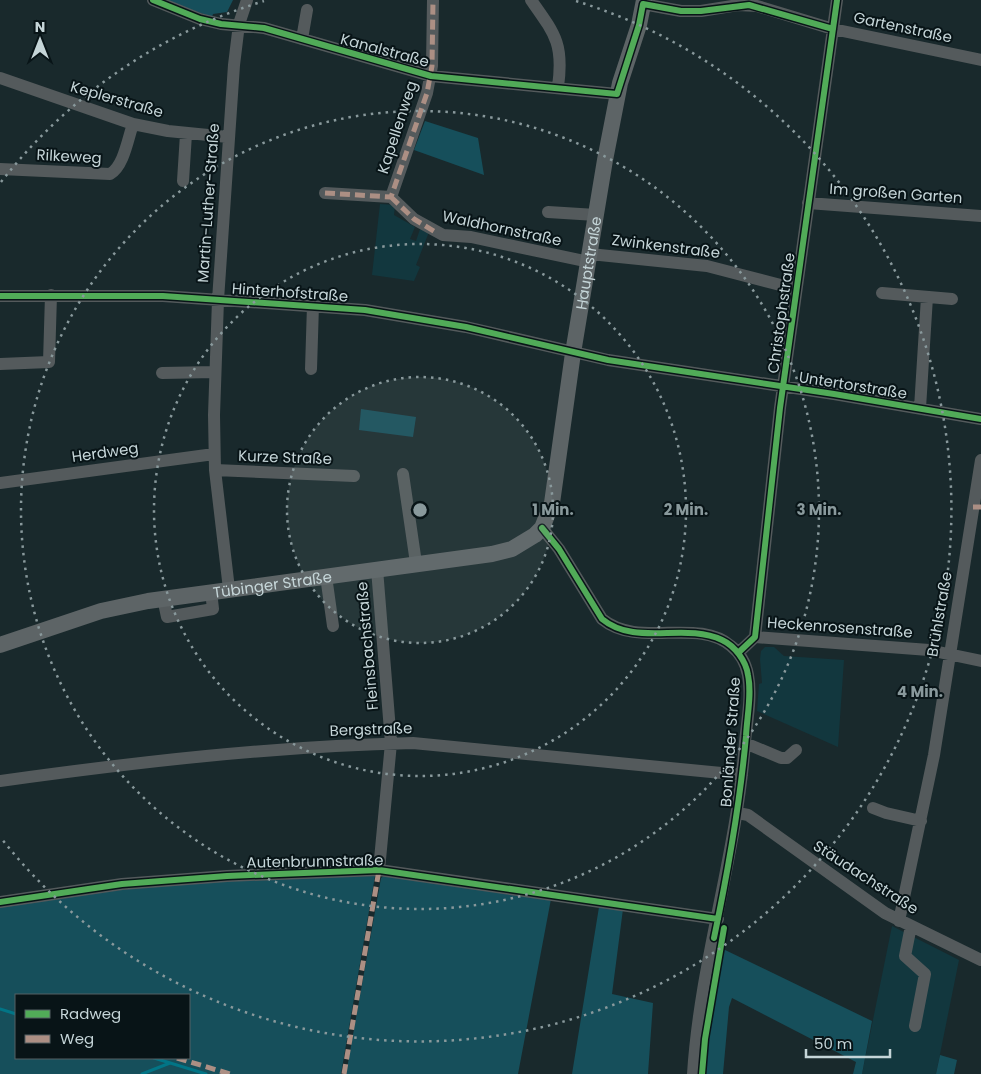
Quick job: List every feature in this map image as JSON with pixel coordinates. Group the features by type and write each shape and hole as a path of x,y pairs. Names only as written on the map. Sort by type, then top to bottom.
{"main road":[{"name":"Hauptstraße","path":"542,528 554,494 573,353 617,94 635,38 644,2"},
{"name":"Tübinger Straße","path":"0,645 101,611 162,598 502,552 528,541 542,528"}],"street":[{"name":"Kanalstraße","path":"154,0 200,19 264,28 431,76 617,94"},
{"name":"Martin-Luther-Straße","path":"229,589 215,470 215,372 228,137 239,24 247,0"},
{"name":"Kapellenweg","path":"326,193 391,197 427,93 431,76 432,0"},
{"path":"531,0 555,34 561,65 558,87"},
{"name":"Christophstraße","path":"756,637 796,289 837,0"},
{"name":"Gartenstraße","path":"644,2 681,11 701,11 749,5 833,29 981,60"},
{"path":"302,39 306,10"},
{"name":"Keplerstraße","path":"0,78 133,124 186,134 228,137"},
{"name":"Rilkeweg","path":"0,169 110,174 116,171 120,163 133,124"},
{"path":"183,181 186,134"},
{"name":"Waldhornstraße","path":"391,197 414,219 443,235 471,236 589,258"},
{"name":"Im großen Garten","path":"808,203 981,216"},
{"path":"548,212 596,215"},
{"name":"Zwinkenstraße","path":"589,258 707,266 796,289"},
{"path":"882,293 952,299"},
{"name":"Hinterhofstraße","path":"0,296 163,296 365,310 444,322 556,346 573,353"},
{"path":"0,364 49,362 50,296"},
{"path":"920,408 927,297"},
{"name":"Hinterhofstraße","path":"310,368 313,305"},
{"name":"Untertorstraße","path":"573,353 981,419"},
{"path":"162,373 215,372"},
{"name":"Herdweg","path":"0,483 214,454"},
{"name":"Brühlstraße","path":"915,1026 925,974 904,956 905,924 981,460"},
{"name":"Kurze Straße","path":"215,470 354,476"},
{"path":"403,474 416,563"},
{"path":"542,528 559,549 602,619 610,626 635,633 715,637 732,646 738,653 756,637"},
{"name":"Fleinsbachstraße","path":"377,569 391,743 379,870"},
{"path":"326,576 333,626"},
{"name":"Heckenrosenstraße","path":"756,637 949,653 981,661"},
{"name":"Bonländer Straße","path":"692,1074 698,1017 738,813 749,683 746,666 738,653"},
{"name":"Bergstraße","path":"0,781 235,754 391,743 471,748 742,775"},
{"path":"745,743 781,758 787,758 796,750"},
{"path":"873,808 921,821"},
{"name":"Stäudachstraße","path":"738,813 748,815 905,924 981,960"},
{"name":"Autenbrunnstraße","path":"0,902 142,883 245,875 379,870 718,919"}],"shaded area":[{"path":"164,0 233,0 227,12 213,14 212,17"},
{"path":"425,121 478,138 484,175 414,150"},
{"path":"380,204 395,205 394,215 415,227 410,239 416,241 420,229 429,232 416,265 420,267 414,281 372,275"},
{"path":"361,409 416,417 413,437 359,430"},
{"path":"765,647 774,647 784,656 844,660 838,747 757,711 759,684 762,683 761,651"},
{"path":"385,875 551,899 518,1074 346,1074 381,878"},
{"path":"375,876 341,1074 0,1074 0,906 142,887 281,877"},
{"path":"599,907 623,909 612,994 653,1003 648,1074 572,1074"},
{"path":"892,926 959,960 936,1074 862,1074"},
{"path":"723,949 872,1021 862,1074 853,1074 856,1062 732,998 729,1007 723,1074 704,1074 707,1038"},
{"path":"940,1055 957,1060 954,1074 936,1074"}],"waterway":[{"path":"0,1009 15,1014"},
{"path":"157,1059 206,1074"},
{"path":"142,1074 170,1063"}],"marked path":[{"path":"325,193 391,197 427,93 432,66 433,0"},
{"path":"391,197 414,219 437,233"},
{"path":"973,507 981,507"},
{"path":"344,1074 379,870"},
{"path":"180,1059 230,1074"}],"cycle path":[{"path":"153,0 200,19 221,24 264,28 431,76 617,94 639,25 643,4 681,11 701,11 749,5 833,29"},
{"path":"738,653 755,637 780,408 837,0"},
{"path":"0,296 163,296 365,310 466,327 608,360 834,394 981,419"},
{"path":"542,528 559,549 602,619 615,627 630,632 707,635 722,640 731,646 745,664 750,690 743,761 733,837 714,938"},
{"path":"0,902 122,884 227,876 379,870 718,919"},
{"path":"702,1074 705,1039 724,928"}]}
